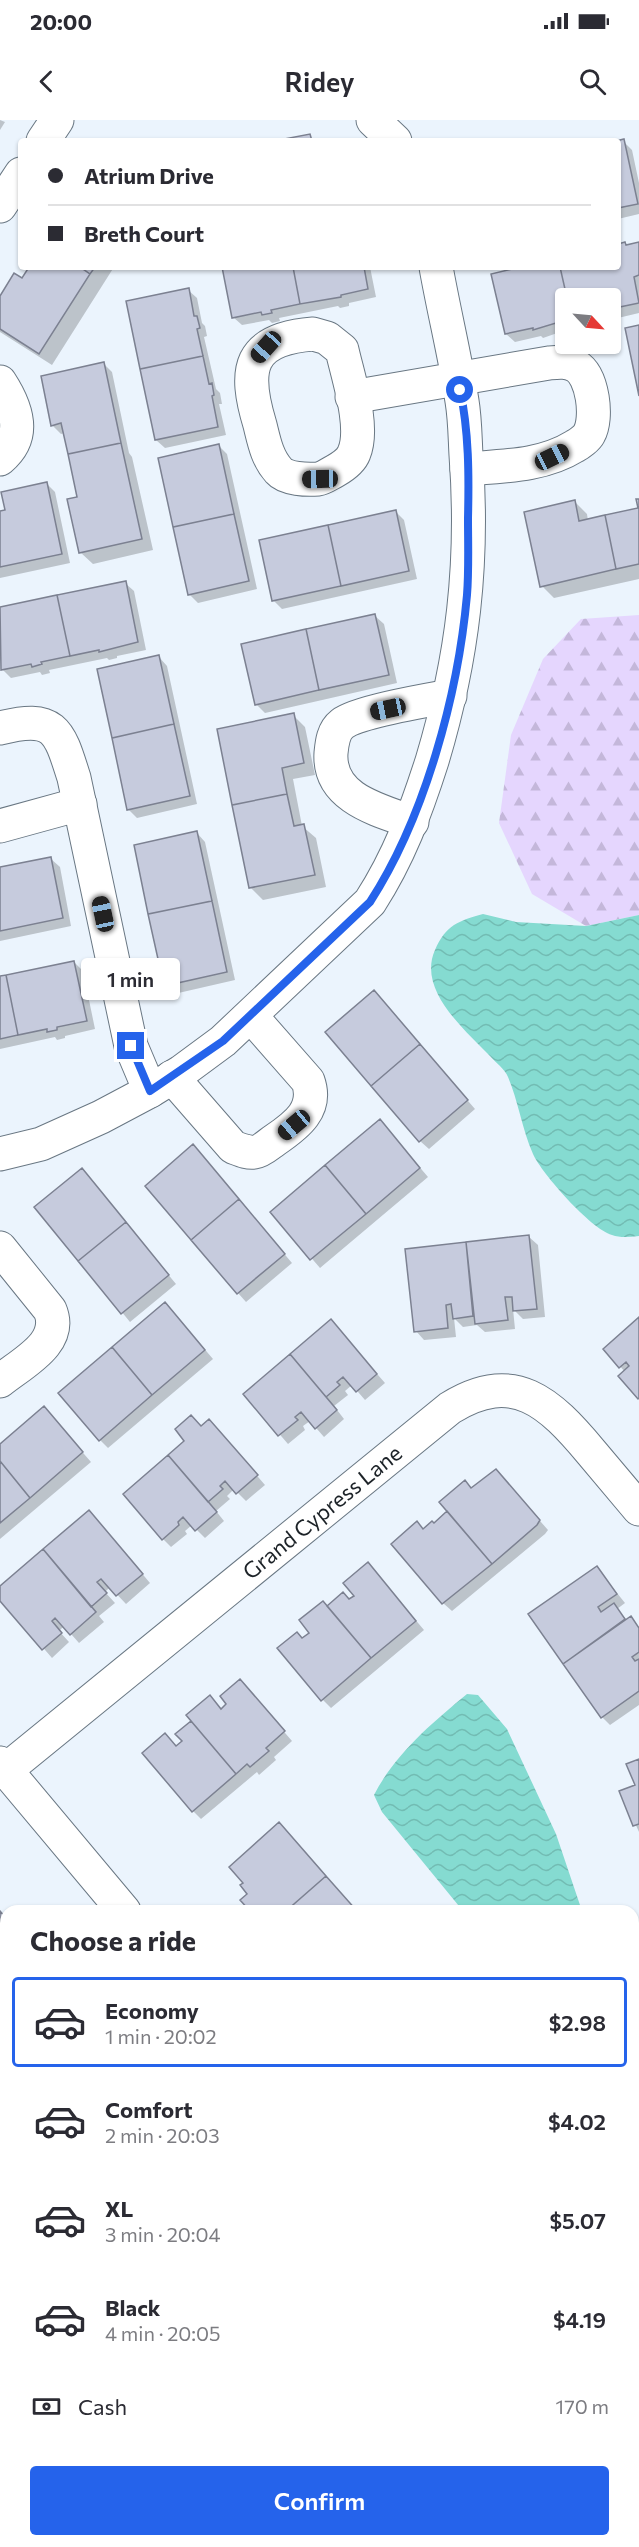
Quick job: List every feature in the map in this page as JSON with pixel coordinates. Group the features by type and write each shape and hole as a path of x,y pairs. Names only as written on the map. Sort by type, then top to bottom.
{"street":[{"path":"45,138 57,120"},
{"path":"373,120 392,138"},
{"path":"0,206 18,179"},
{"path":"0,1154 41,1144 101,1117 161,1084 223,1041 370,902 387,875 411,822 450,696 459,653 467,594 467,469 463,402 437,270"},
{"path":"352,398 458,378 567,362 579,367 589,382 594,411 589,434 576,446 552,457 520,465 467,469"},
{"path":"0,382 16,409 18,431 8,452 0,459"},
{"path":"411,822 365,805 343,789 330,766 333,738 342,724 368,714 450,696"},
{"path":"0,728 17,724 42,723 54,730 65,746 80,804 131,1046 161,1084 233,1147 245,1152 258,1152 304,1117 312,1092 308,1081 251,1016"},
{"path":"0,826 80,804"},
{"path":"0,1381 44,1347 52,1334 54,1320 50,1310 3,1261"},
{"name":"Grand Cypress Lane","path":"3,1766 441,1415 469,1396 488,1391 507,1391 528,1396 549,1407 564,1419 639,1509"},
{"path":"3,1766 119,1905"}],"green space":[{"path":"639,615 639,915 586,926 532,894 499,823 511,735 543,659 581,619"}],"water":[{"path":"483,914 516,922 586,926 639,915 639,1236 618,1237 603,1231 580,1212 556,1187 533,1154 507,1074 457,1022 438,994 432,980 431,965 439,942 448,929 454,925"},
{"path":"467,1694 478,1695 507,1729 556,1834 580,1905 458,1905 382,1812 374,1795 392,1766 428,1728"}],"building":[{"path":"310,134 311,138 289,138"},
{"path":"624,139 638,204 621,207 621,140"},
{"path":"625,242 626,245 639,242 639,275 634,277 639,303 621,307 621,288 565,288 561,270 621,270 621,243"},
{"path":"27,270 84,270 90,274 39,354 0,329 0,296 14,273 22,278"},
{"path":"223,270 294,270 300,304 271,310 272,313 262,315 261,312 232,318"},
{"path":"294,270 365,270 368,289 341,295 341,297 300,304"},
{"path":"508,270 561,270 565,288 555,288 555,323 533,330 533,328 505,334 491,274"},
{"path":"189,288 194,316 197,316 200,328 197,329 203,356 140,369 126,301"},
{"path":"639,325 639,396 625,328"},
{"path":"203,356 209,384 212,383 218,427 155,440 140,369"},
{"path":"104,362 121,443 68,454 61,423 51,426 41,376"},
{"path":"121,443 142,539 79,553 67,499 77,497 68,454"},
{"path":"219,444 234,514 173,527 158,458"},
{"path":"47,482 62,554 0,567 0,511 5,510 1,492"},
{"path":"636,499 639,499 639,564 616,569 605,515 638,508"},
{"path":"575,500 579,521 605,515 616,569 540,587 524,512"},
{"path":"396,510 409,571 341,586 328,525"},
{"path":"234,514 249,581 188,595 173,527"},
{"path":"328,525 341,586 272,601 259,540"},
{"path":"126,581 138,642 99,652 99,650 70,656 57,595"},
{"path":"57,595 70,656 41,662 42,664 32,667 31,664 1,670 0,607"},
{"path":"375,614 389,675 319,690 306,629"},
{"path":"306,629 319,690 255,705 241,644"},
{"path":"159,655 174,724 112,738 97,669"},
{"path":"294,713 304,763 282,768 287,794 232,805 217,729"},
{"path":"174,724 190,796 127,810 112,738"},
{"path":"287,794 294,826 304,824 315,875 249,888 232,805"},
{"path":"197,831 212,901 148,914 134,845"},
{"path":"51,857 63,918 0,931 0,867"},
{"path":"212,901 227,972 164,986 148,914"},
{"path":"74,961 87,1021 57,1027 57,1030 47,1032 47,1029 18,1035 6,975"},
{"path":"6,975 18,1035 0,1039 0,976"},
{"path":"374,990 420,1044 371,1086 325,1032"},
{"path":"420,1044 468,1100 419,1142 371,1086"},
{"path":"380,1119 420,1168 366,1214 325,1165"},
{"path":"193,1144 239,1199 191,1240 145,1186"},
{"path":"325,1165 366,1214 310,1260 270,1212"},
{"path":"82,1168 126,1222 78,1261 34,1207"},
{"path":"239,1199 285,1254 237,1294 191,1240"},
{"path":"126,1222 169,1275 121,1314 78,1261"},
{"path":"529,1235 537,1309 513,1311 512,1297 505,1297 508,1320 475,1324 466,1242"},
{"path":"466,1242 473,1316 453,1319 451,1304 446,1305 448,1328 414,1332 405,1249"},
{"path":"165,1302 205,1350 152,1395 112,1347"},
{"path":"639,1317 638,1399 618,1376 629,1366 626,1362 619,1368 603,1349"},
{"path":"331,1319 377,1374 356,1392 343,1377 337,1382 340,1385 326,1397 290,1354"},
{"path":"112,1347 152,1395 99,1441 58,1393"},
{"path":"290,1354 337,1410 315,1429 301,1412 295,1417 298,1420 278,1436 243,1394"},
{"path":"44,1406 83,1452 30,1498 0,1461 0,1444"},
{"path":"191,1415 201,1426 209,1419 258,1475 236,1494 225,1481 220,1486 223,1489 208,1502 168,1455 184,1441 175,1429"},
{"path":"168,1455 217,1512 195,1531 183,1517 178,1522 179,1525 162,1540 123,1494"},
{"path":"0,1461 30,1498 0,1523"},
{"path":"496,1469 540,1520 492,1564 439,1502 465,1480 471,1488"},
{"path":"89,1510 143,1574 116,1596 101,1579 97,1582 107,1593 91,1607 43,1549"},
{"path":"447,1511 492,1564 442,1604 391,1544 417,1521 423,1529"},
{"path":"43,1549 96,1612 70,1635 55,1618 52,1621 62,1633 42,1650 0,1601 0,1586"},
{"path":"368,1562 416,1621 371,1658 327,1606 343,1592 349,1599 354,1596 343,1583"},
{"path":"597,1566 617,1594 598,1607 601,1612 614,1603 625,1619 563,1664 528,1614"},
{"path":"323,1601 371,1658 321,1701 277,1648 297,1632 302,1638 309,1633 299,1620"},
{"path":"631,1616 639,1628 639,1652 632,1657 635,1661 639,1659 639,1691 601,1718 563,1664"},
{"path":"240,1679 285,1731 266,1748 269,1751 250,1767 247,1764 236,1774 186,1715 210,1695 221,1709 226,1704 220,1696"},
{"path":"191,1721 236,1774 192,1812 142,1753 165,1733 176,1746 182,1741 175,1734"},
{"path":"639,1759 639,1824 633,1826 619,1791 635,1785 626,1764"},
{"path":"279,1822 326,1876 293,1905 245,1905 240,1900 247,1894 240,1885 243,1883 229,1867"},
{"path":"326,1876 352,1905 293,1905"}],"route":[{"path":"131,1046 150,1091 181,1072 223,1041 331,940 370,902 387,875 406,837 425,784 444,720 459,653 467,594 469,492 463,402 460,390"}]}
